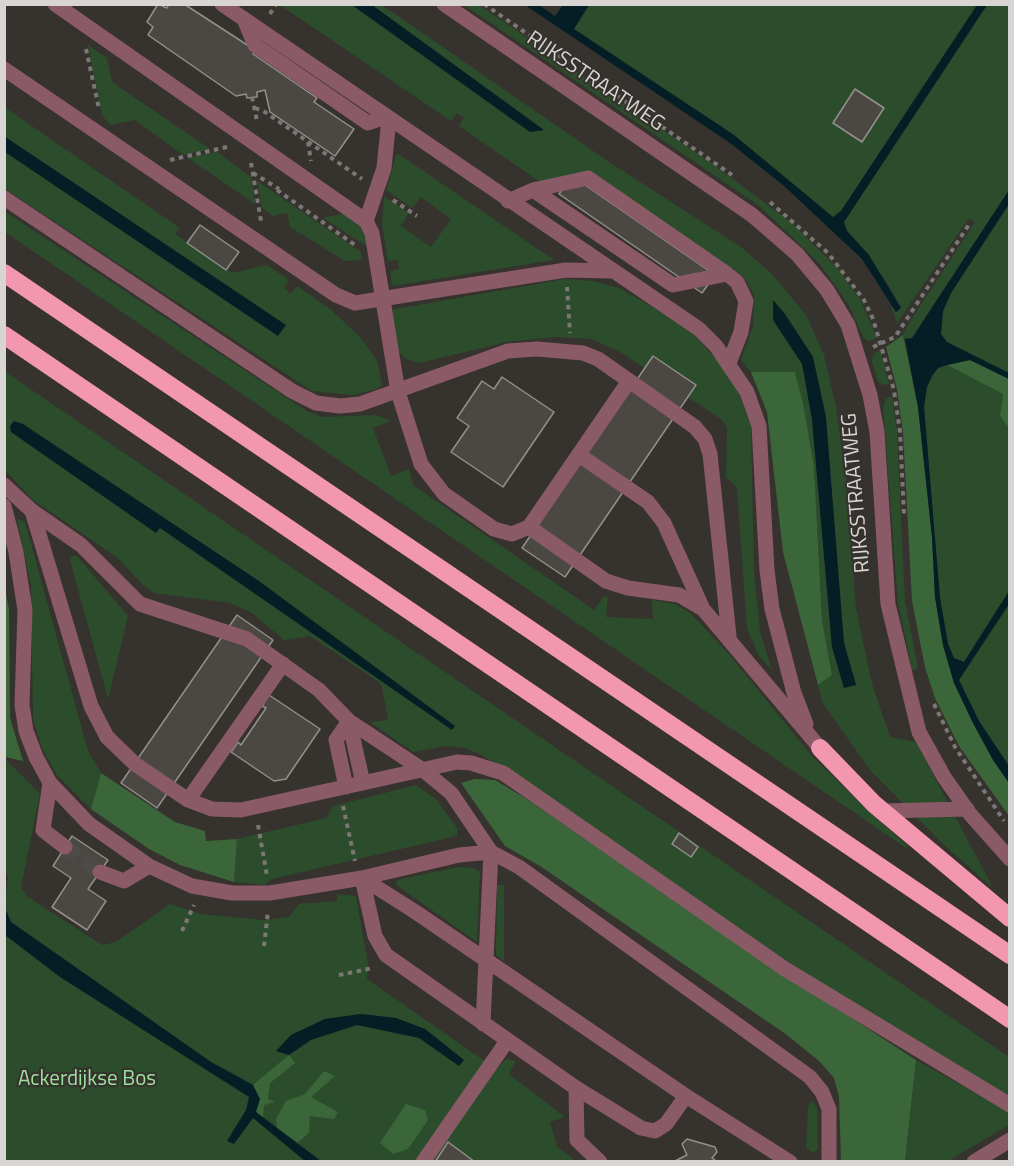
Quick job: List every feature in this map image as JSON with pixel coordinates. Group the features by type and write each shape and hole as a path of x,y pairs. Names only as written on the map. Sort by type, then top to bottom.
{"highway":[{"path":"4,273 1010,955"},
{"path":"4,335 1010,1019"},
{"path":"820,748 882,811 1010,918"}],"street":[{"path":"55,4 366,221 372,233 381,300 398,392 421,464 444,494 494,529 512,534 530,527 629,381"},
{"path":"222,4 244,19 255,45 368,123 387,118 610,271 699,329 729,363 747,392 759,426 767,570 772,609 794,693 809,733"},
{"name":"RIJKSSTRAATWEG","path":"444,4 752,215 778,236 828,290 848,325 859,353 877,432 888,604 902,671 919,732 944,777 967,809 1010,859"},
{"path":"4,69 336,295 355,303 566,270 610,271"},
{"path":"366,221 384,168 387,118"},
{"path":"508,201 533,190 588,178 727,274 737,282 746,301 741,332 729,363"},
{"path":"533,190 673,285 727,274"},
{"path":"4,198 292,391 316,403 340,406 360,404 398,392 441,373 508,351 571,352 598,359 695,427 705,439 710,454 729,636"},
{"path":"579,455 648,502 664,523 703,609"},
{"path":"4,485 32,511 81,545 140,604 247,639 283,664 318,690 349,721 423,770 451,793 491,852 528,874 810,1077 822,1092 829,1109 829,1161"},
{"path":"4,506 16,552 25,610 22,705 27,730 36,758 50,783 89,824 149,866 192,886 232,893 270,893 360,879 459,855 491,852"},
{"path":"32,511 91,706 107,737 135,764 188,800 212,809 241,810 457,762 471,763 502,773 785,969 1010,1106"},
{"path":"530,527 606,581 628,588 678,595 703,609 729,636 760,678 820,748"},
{"path":"188,800 283,664"},
{"path":"349,721 363,783"},
{"path":"343,788 336,740 349,721"},
{"path":"50,783 43,830 65,847"},
{"path":"882,811 967,809"},
{"path":"483,1024 488,961 491,852"},
{"path":"100,872 124,881 149,866"},
{"path":"360,879 375,936 386,955 576,1088 641,1128 655,1131 666,1124 686,1096"},
{"path":"360,879 488,961 686,1096 790,1161"},
{"path":"423,1161 507,1041"},
{"path":"576,1088 577,1140 600,1161"},
{"path":"974,1161 1010,1140"}],"path":[{"name":"RIJKSSTRAATWEG","path":"483,4 738,180"},
{"path":"91,128 100,116 84,39 99,48 105,39"},
{"path":"255,108 265,112 417,216"},
{"path":"146,165 236,145"},
{"path":"249,154 266,248"},
{"path":"764,198 812,237 840,267 864,300 882,343 894,390 900,432 904,520"},
{"path":"859,353 895,337 970,223"},
{"path":"566,270 571,352"},
{"path":"931,698 955,747 1007,826"},
{"path":"343,788 360,879"},
{"path":"182,931 202,888"},
{"path":"339,975 372,969 386,955"}],"green space":[{"path":"280,5 352,5 530,132 543,130 372,5 382,5 609,162 741,247 772,274 806,315 824,355 836,407 846,480 856,608 872,684 890,737 916,742 993,888 943,844 870,770 822,702 818,685 832,675 822,620 814,466 803,404 795,372 751,372 741,360 753,326 754,295 744,277 594,174 540,182 459,126 464,118 457,113 451,121","holes":["773,320 813,357 844,643 856,684 844,688 832,647 812,419 802,363"]},
{"path":"464,5 479,5 711,163 792,223 838,269 861,301 877,338 868,341 864,338 848,304 820,264 758,205"},
{"path":"589,5 977,5 841,211 833,217 734,135 574,29"},
{"path":"987,5 1009,5 1009,190 912,338 905,339 903,335 909,323 975,222 969,218 897,323 891,306 896,312 901,308 888,284 847,231 844,222"},
{"path":"88,45 107,58 112,82 210,149 183,155 135,120 110,125 102,115"},
{"path":"4,107 180,228 175,234 232,273 267,265 289,280 284,288 291,294 297,286 330,309 359,336 377,360 382,385 377,389 353,395 312,391 5,189"},
{"path":"217,152 251,177 255,204 188,158"},
{"path":"397,153 554,260 392,286 390,271 399,269 398,260 388,261 382,224 384,196 409,213 401,226 431,247 451,219 421,197 412,208 386,190"},
{"path":"257,181 361,252 362,260 345,261 290,227 287,213 273,216 262,208"},
{"path":"1009,204 1009,373 946,342 941,334 943,311 951,293"},
{"path":"4,211 308,412 323,417 376,415 392,421 373,428 391,476 409,469 413,485 594,610 604,596 608,597 606,617 653,619 652,600 675,604 690,613 728,653 811,755 908,846 906,848 5,232"},
{"path":"346,213 364,229 368,247 323,218"},
{"path":"565,279 593,281 619,288 663,313 694,335 716,359 738,391 751,427 754,573 760,632 772,670 759,656 747,629 737,487 726,477 727,428 721,419 622,353 592,339 556,337 507,342 419,363 406,359 396,349 390,310"},
{"path":"903,335 918,407 932,537 935,597 943,645 954,683 973,723 993,760 1009,783 1009,816 959,746 935,698 925,667 912,601 903,432 897,389 886,347"},
{"path":"880,349 889,384 883,385 878,382 872,362 873,355"},
{"path":"970,360 1009,379 1009,428 1000,416 1003,394 947,365"},
{"path":"947,365 1003,394 1000,416 1009,428 1009,591 964,662 954,658 948,644 940,598 924,407 927,387 932,376 938,368"},
{"path":"4,371 1009,1057 1009,1096 821,984 484,756 465,748 446,746 413,752 370,722 388,720 379,682 310,636 284,640 252,613 230,603 154,593 142,584 118,558 33,500 5,470"},
{"path":"751,372 795,372 803,403 814,466 822,620 832,675 818,685 783,552 767,412"},
{"path":"892,396 897,431 905,601 918,668 912,670 898,603 883,408 886,399"},
{"path":"17,519 25,522 88,751 101,773 91,809 57,775 42,748 33,719 31,586"},
{"path":"72,556 77,556 128,616 108,699 70,560"},
{"path":"4,584 9,609 10,718 23,761 5,757"},
{"path":"1009,604 1009,766 979,721 959,680"},
{"name":"Ackerdijkse Bos","path":"5,759 40,794 21,887 28,897 102,945 116,942 170,904 201,914 264,920 289,917 299,904 337,901 337,894 356,896 368,964 367,979 496,1069 506,1059 516,1061 509,1074 565,1117 550,1122 557,1147 573,1158 572,1161 5,1161 4,923 241,1086 241,1078 211,1062 11,922 4,908 8,877 4,868","holes":["361,1014 396,1018 425,1029 464,1060 398,1024 350,1020 291,1035 325,1019"]},
{"path":"101,773 175,822 205,831 206,841 237,839 234,882 180,865 149,849 91,809"},
{"path":"475,779 495,780 525,798 750,952 916,1060 905,1161 841,1161 839,1097 834,1078 819,1061 787,1035 540,866 505,846 461,783"},
{"path":"416,785 436,799 457,828 457,836 272,879 265,885 234,882 237,839 326,818 333,806"},
{"path":"458,867 473,868 480,872 477,942 396,885 397,880"},
{"path":"497,885 504,885 504,961 496,955"},
{"path":"289,1055 295,1063 270,1083 268,1099 275,1102 264,1105 263,1118 256,1112 253,1085"},
{"path":"916,1060 1009,1112 1009,1125 948,1161 905,1162"},
{"path":"324,1071 335,1076 311,1097 338,1112 334,1119 310,1116 309,1133 297,1143 277,1128 276,1119 286,1101 305,1094"},
{"path":"813,1101 817,1109 818,1149 813,1153 806,1148 808,1105"},
{"path":"406,1104 425,1110 428,1120 408,1149 393,1154 380,1143"}],"water":[{"path":"352,5 372,5 544,130 530,132"},
{"path":"525,5 539,5 555,16 563,5 589,5 574,29 734,135 833,217 841,211 977,5 987,5 844,222 847,231 869,255 901,308 896,312 862,259 783,185 730,143"},
{"path":"4,136 286,325 278,336 5,152"},
{"path":"1009,190 1009,204 951,293 943,311 941,334 947,342 1009,373 1009,379 970,360 947,365 938,368 932,376 927,387 924,407 940,598 948,644 954,658 964,662 1009,591 1009,604 959,680 979,721 1009,766 1009,783 993,760 973,723 954,683 943,645 935,597 932,537 918,407 905,339 912,338"},
{"path":"773,300 813,357 826,417 844,643 856,685 844,688 832,647 812,419 802,364 773,320"},
{"path":"14,421 23,424 259,581 455,726 452,730 160,528 156,533 11,432 10,426"},
{"path":"5,908 11,922 211,1062 253,1085 260,1099 256,1112 321,1161 305,1161 253,1118 234,1144 227,1141 246,1110 249,1097 60,977 5,935"},
{"path":"361,1014 396,1018 425,1029 464,1060 459,1066 419,1038 357,1025 311,1040 289,1055 276,1051 291,1035 325,1019"}],"building":[{"path":"158,4 167,8 169,4 184,4 255,50 253,54 317,98 314,102 354,129 335,156 270,112 265,90 257,92 257,97 247,98 246,94 236,96 148,35 153,27 147,22"},
{"path":"855,89 884,108 862,142 833,123"},
{"path":"572,176 715,275 702,293 559,194"},
{"path":"200,225 239,252 226,270 187,243"},
{"path":"653,356 696,385 565,577 522,548"},
{"path":"502,377 554,412 503,487 451,452 469,426 457,418 482,381 494,389"},
{"path":"237,615 273,640 157,808 121,783"},
{"path":"269,695 320,729 286,779 274,781 231,752 238,742 241,745 266,708 262,706"},
{"path":"679,833 698,847 691,857 672,844"},
{"path":"72,836 108,860 88,889 106,901 87,930 52,907 71,878 53,866"},
{"path":"687,1139 715,1147 717,1152 712,1158 718,1162 673,1162 687,1155 682,1144"},
{"path":"448,1142 475,1162 435,1162"}],"tunnel":[{"path":"65,847 100,872"}]}
